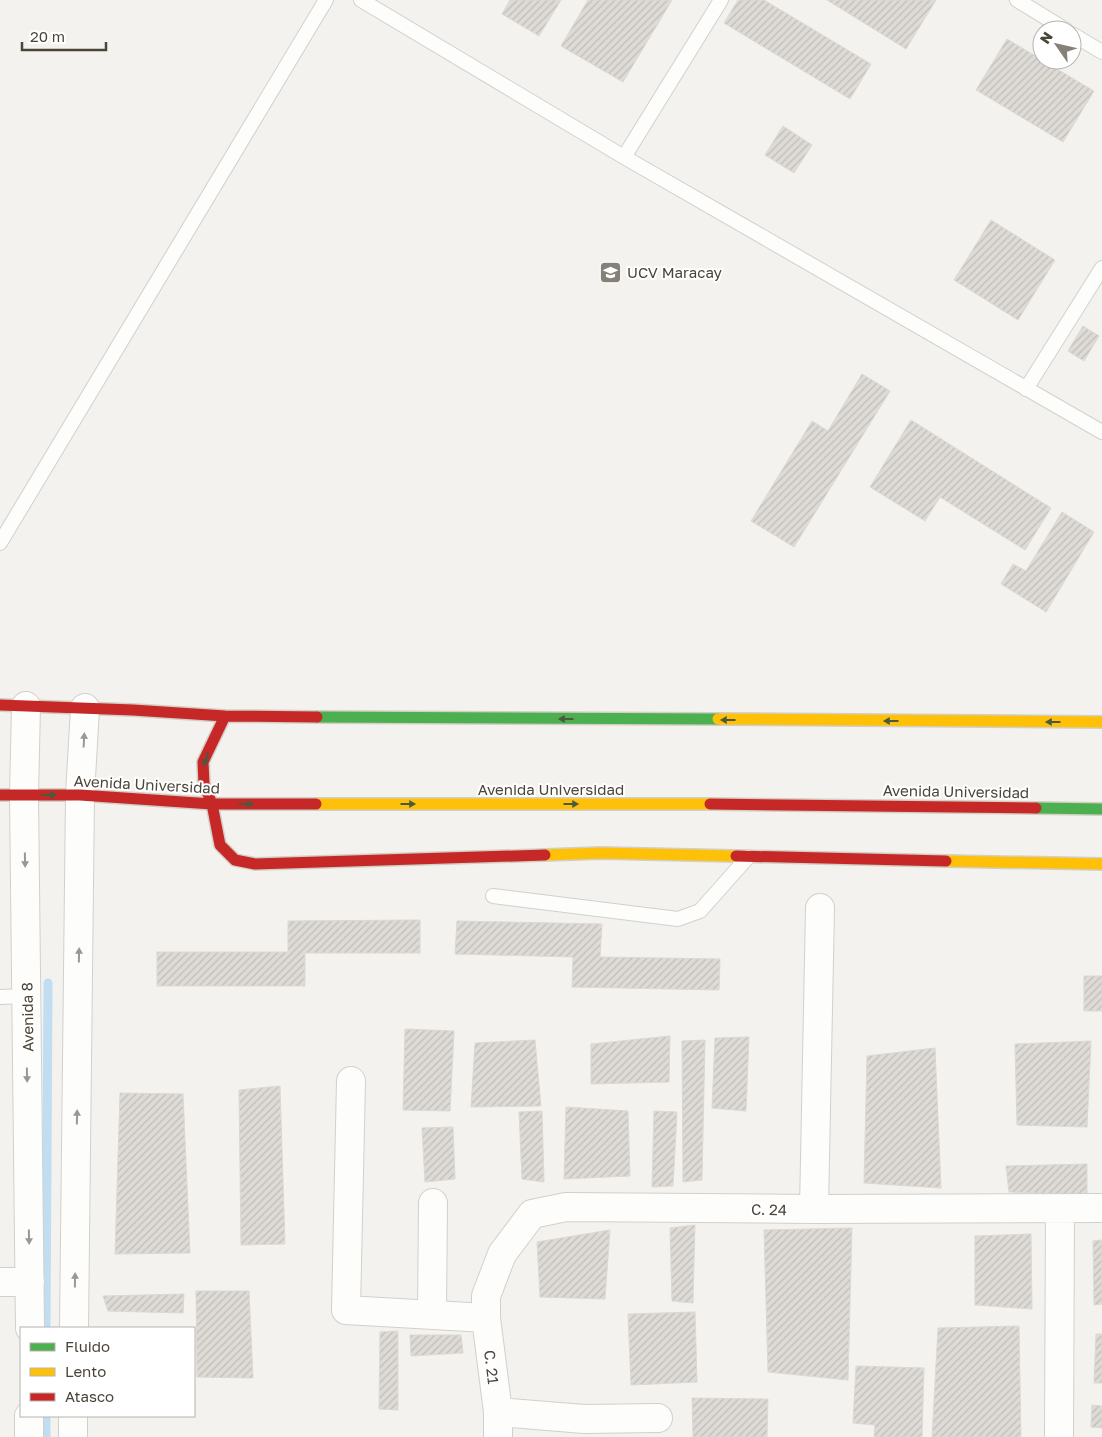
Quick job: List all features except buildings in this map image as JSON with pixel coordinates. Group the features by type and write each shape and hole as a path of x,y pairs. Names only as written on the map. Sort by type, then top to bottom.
{"main road":[{"path":"13,706 225,716 1102,722"},
{"path":"225,716 203,762 204,784 212,804 220,845 235,860 255,864 601,853 1102,864"},
{"name":"Avenida Universidad","path":"12,795 80,795 212,804 774,804 1102,809"}],"street":[{"name":"Avenida 8","path":"13,706 13,996 30,1282 30,1327"},
{"path":"74,1327 80,795 85,708"},
{"path":"814,1210 820,908"},
{"path":"351,1081 346,1310 432,1314 486,1307"},
{"path":"432,1314 433,1203"},
{"name":"C. 24","path":"486,1307 502,1254 532,1214 566,1207 814,1210 1102,1208"},
{"path":"1059,1437 1060,1209"},
{"path":"0,1282 30,1282"},
{"name":"C. 21","path":"486,1307 498,1424"},
{"path":"29,1417 29,1437"},
{"path":"73,1417 73,1437"},
{"path":"498,1424 584,1428 658,1418"}],"lane":[{"path":"0,542 326,0"},
{"path":"361,0 624,157 1102,432"},
{"path":"624,157 721,0"},
{"path":"1017,0 1050,20"},
{"path":"1082,40 1102,52"},
{"path":"1026,389 1102,268"},
{"path":"493,896 678,919 700,911 748,856"}],"waterway":[{"path":"46,1327 48,983"},
{"path":"46,1417 46,1437"}],"traffic: fast":[{"path":"317,717 718,719"},
{"path":"1036,808 1102,809"}],"traffic: slow":[{"path":"718,719 1102,722"},
{"path":"316,804 710,804"},
{"path":"545,855 601,853 736,856"},
{"path":"946,861 1102,864"}],"traffic: jam":[{"path":"0,705 133,710 225,716 317,717"},
{"path":"212,804 204,784 203,762 225,716"},
{"path":"0,795 80,795 212,804 316,804"},
{"path":"212,804 220,845 235,860 255,864 545,855"},
{"path":"710,804 1036,808"},
{"path":"736,856 946,861"}],"place":[{"name":"UCV Maracay","path":"611,272"}]}
